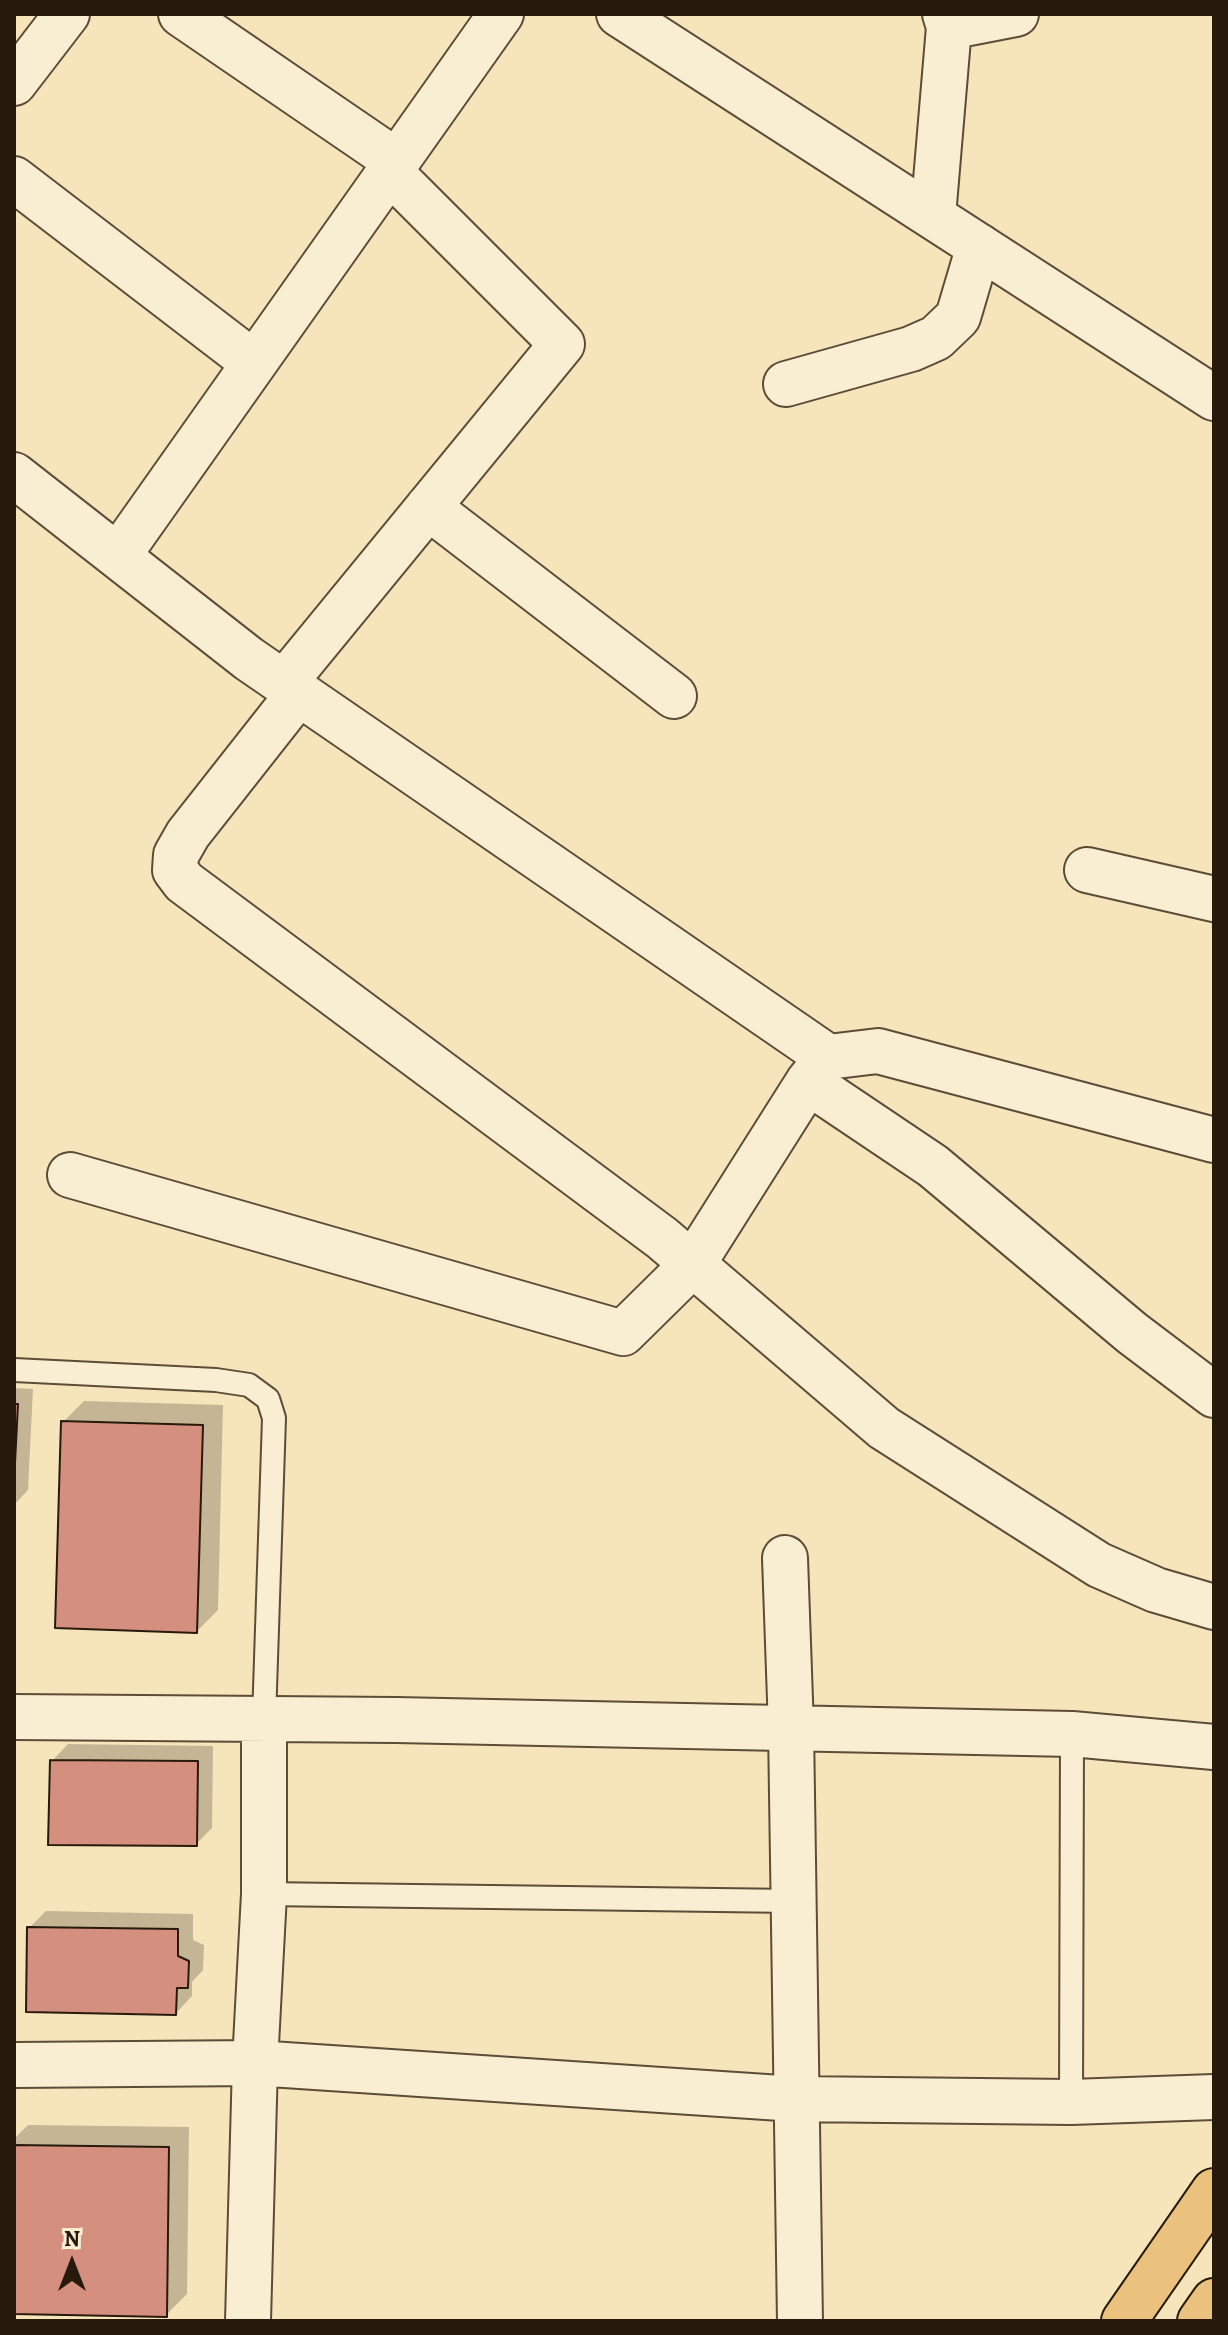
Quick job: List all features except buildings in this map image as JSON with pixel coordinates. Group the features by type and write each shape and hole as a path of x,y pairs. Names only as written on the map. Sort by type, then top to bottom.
{"main road":[{"path":"1124,2321 1214,2191"},
{"path":"1200,2321 1214,2301"}],"street":[{"path":"14,83 67,14"},
{"path":"181,14 393,166 562,344 428,507 291,688 188,834 176,855 175,870 184,882 662,1238 884,1428 1099,1565 1156,1590 1214,1607"},
{"path":"118,556 501,14"},
{"path":"619,14 1214,398"},
{"path":"933,216 947,21 1016,14"},
{"path":"14,179 254,363"},
{"path":"786,384 911,349 936,338 958,317 979,246"},
{"path":"14,475 249,659 818,1070 1132,1333 1214,1395"},
{"path":"428,507 674,696"},
{"path":"1087,870 1214,899"},
{"path":"70,1175 623,1333 693,1264 818,1070 878,1051 1214,1140"},
{"path":"785,1558 791,1728 800,2321"},
{"path":"14,1717 1072,1734 1214,1747"},
{"path":"248,2321 255,2063 264,1894 264,1719"},
{"path":"14,2065 255,2063 796,2099 1071,2102 1214,2097"}],"lane":[{"path":"14,1370 216,1380 249,1385 268,1399 274,1418 264,1719"},
{"path":"1071,2102 1072,1734"},
{"path":"264,1894 793,1901"}]}
